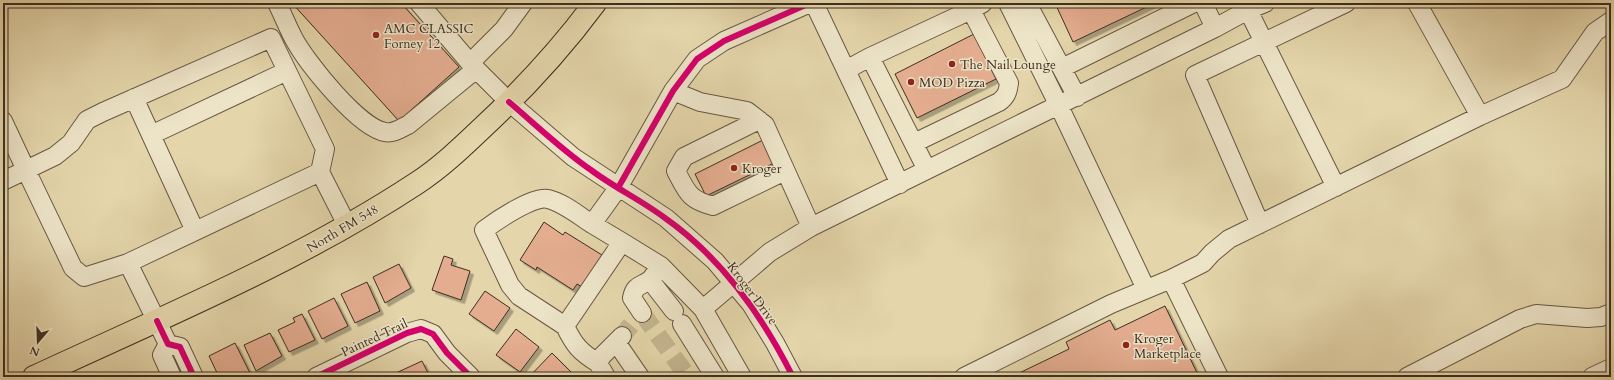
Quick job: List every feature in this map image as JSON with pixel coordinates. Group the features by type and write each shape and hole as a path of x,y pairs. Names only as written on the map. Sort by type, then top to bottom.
{"main road":[{"name":"North FM 548","path":"34,377 299,254 418,183 451,156 509,102 563,44 595,3"}],"street":[{"path":"277,3 295,40 330,89 371,127 386,133 396,131 408,125 472,67 504,29 523,3"},
{"name":"Kroger Drive","path":"419,3 472,67 509,102 573,157 618,188 649,206 679,228 715,261 735,284 763,323 793,377"},
{"path":"592,224 618,188 673,91 697,60 724,40 810,3"},
{"path":"814,3 900,184"},
{"path":"1008,3 1146,289"},
{"path":"1027,3 1077,97"},
{"path":"1062,68 1194,3"},
{"path":"1202,3 1216,28"},
{"path":"703,309 735,284 770,252 810,227 1216,28 1246,7 1265,3"},
{"path":"1260,224 1195,75 1346,3"},
{"path":"1417,3 1480,116"},
{"path":"846,70 870,57 977,7 1009,83 1008,91 1004,98 999,102 914,143"},
{"path":"1246,7 1336,187"},
{"path":"964,377 1110,304 1171,279 1203,263 1212,253 1230,239 1260,224 1480,116 1562,79 1595,32 1611,21"},
{"path":"3,181 55,156 71,143 87,120 271,38 325,149 320,172 347,225"},
{"path":"870,57 927,170"},
{"path":"151,135 287,71"},
{"path":"673,91 700,102 747,111 765,125 810,227"},
{"path":"134,98 195,231"},
{"path":"759,120 684,157 676,171 689,195 701,203 714,206 786,171"},
{"path":"3,122 73,268 84,278 128,263 320,172"},
{"path":"602,370 582,353 572,341 565,326 519,296 510,285 484,230 504,215 536,200 546,198 556,202 661,266 703,309 742,377"},
{"path":"565,326 622,242"},
{"path":"128,263 168,344"},
{"path":"640,377 630,325 633,291 640,284 650,280 661,266"},
{"path":"1171,279 1219,377"},
{"path":"650,280 678,317 715,377"},
{"path":"1406,377 1520,319 1536,314 1587,318 1601,317 1611,312"},
{"path":"602,370 602,356 630,325"},
{"name":"Painted Trail","path":"316,377 407,333 421,329 433,334 451,357 471,377"},
{"path":"168,344 162,355 172,377"},
{"path":"168,344 180,347 194,377"},
{"path":"1592,377 1611,368"}],"building":[{"name":"AMC CLASSIC Forney 12","path":"292,3 401,3 459,67 399,121"},
{"path":"1055,3 1155,3 1073,42"},
{"path":"974,34 996,79 917,118 895,74"},
{"name":"Kroger","path":"763,140 774,163 706,196 695,174"},
{"path":"544,222 563,235 565,232 602,255 582,287 577,284 573,290 537,267 536,270 520,260"},
{"path":"444,256 453,259 451,265 470,271 461,300 432,290"},
{"path":"399,264 411,288 385,303 373,277"},
{"path":"367,282 380,311 355,323 341,294"},
{"path":"485,291 510,308 494,331 469,314"},
{"path":"334,298 348,326 322,339 308,311"},
{"name":"Kroger Marketplace","path":"1165,306 1199,377 1011,377 1069,349 1066,342 1110,320 1115,330"},
{"path":"302,314 315,340 289,352 278,330 295,322 293,318"},
{"path":"516,329 539,347 520,372 496,355"},
{"path":"270,333 282,356 256,371 244,345"},
{"path":"235,343 250,373 242,377 219,377 209,356"},
{"path":"552,353 573,374 570,377 529,377"},
{"path":"422,361 430,377 398,377 396,373"}],"tunnel":[{"path":"642,313 688,377"},
{"path":"622,336 631,325"}],"cycle path":[{"path":"618,188 673,91 697,59 724,41 810,3"},
{"path":"509,102 559,146 580,162 609,183 656,212 686,234 705,251 739,289 754,310 793,377"},
{"path":"157,321 168,344 180,347 194,377"},
{"path":"316,377 407,333 421,329 433,334 447,353 471,377"}],"place":[{"name":"AMC CLASSIC Forney 12","path":"376,35"},
{"name":"The Nail Lounge","path":"952,64"},
{"name":"MOD Pizza","path":"911,82"},
{"name":"Kroger","path":"734,168"},
{"name":"Kroger Marketplace","path":"1126,345"}]}
